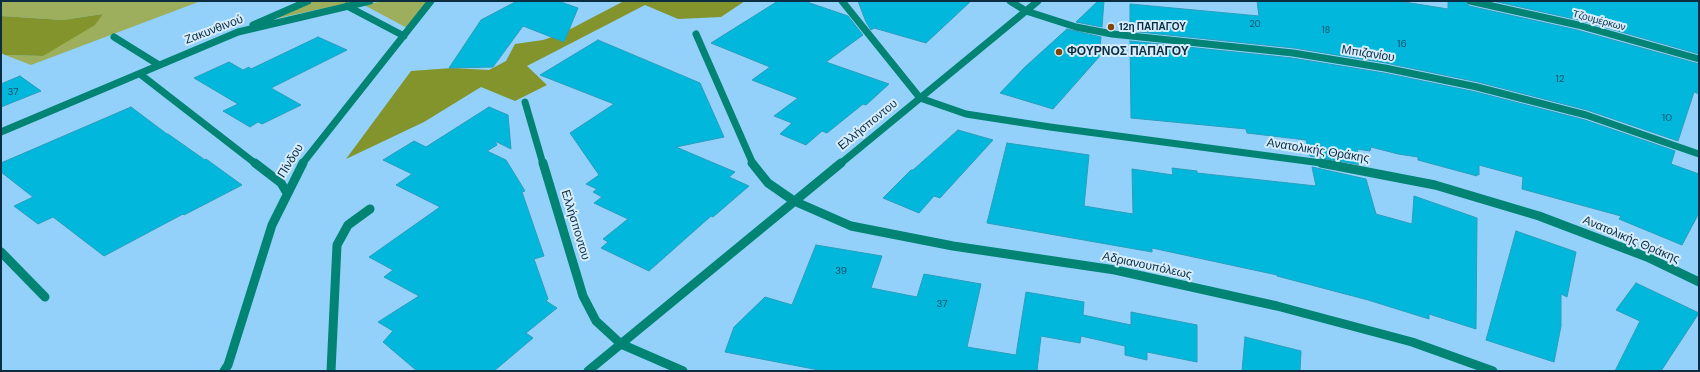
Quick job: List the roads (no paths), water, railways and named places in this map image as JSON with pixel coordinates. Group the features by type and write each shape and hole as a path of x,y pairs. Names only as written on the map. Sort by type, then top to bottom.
{"street":[{"path":"238,32 308,1"},
{"name":"Ζακυνθινού","path":"1,132 238,32 370,1"},
{"name":"Πίνδου","path":"227,369 272,225 302,164 431,1"},
{"path":"842,1 920,98"},
{"path":"1010,1 1026,11"},
{"name":"Ελλήσποντου","path":"588,371 1038,1"},
{"name":"Τζουμέρκων","path":"1470,1 1578,25 1699,59"},
{"path":"348,6 404,36"},
{"name":"Μπιζανίου","path":"1026,11 1076,27 1112,34 1293,53 1385,68 1477,87 1586,115 1699,154"},
{"path":"696,34 750,160 768,183 794,201"},
{"path":"114,37 160,65"},
{"path":"140,74 282,183 287,193"},
{"name":"Ανατολικής Θράκης","path":"920,98 966,114 1050,128 1339,165 1435,185 1539,216 1647,257 1699,282"},
{"name":"Ελλήσποντου","path":"525,102 583,296 596,321 621,344"},
{"name":"Αδριανουπόλεως","path":"794,201 851,226 953,246 1115,270 1277,306 1412,342 1493,371"},
{"path":"331,371 337,245 348,224 370,209"},
{"path":"1,252 45,297"},
{"path":"621,344 682,371"}],"place":[{"name":"12η ΠΑΠΑΓΟΥ","path":"1111,27"},
{"name":"ΦΟΥΡΝΟΣ ΠΑΠΑΓΟΥ","path":"1059,52"}]}
